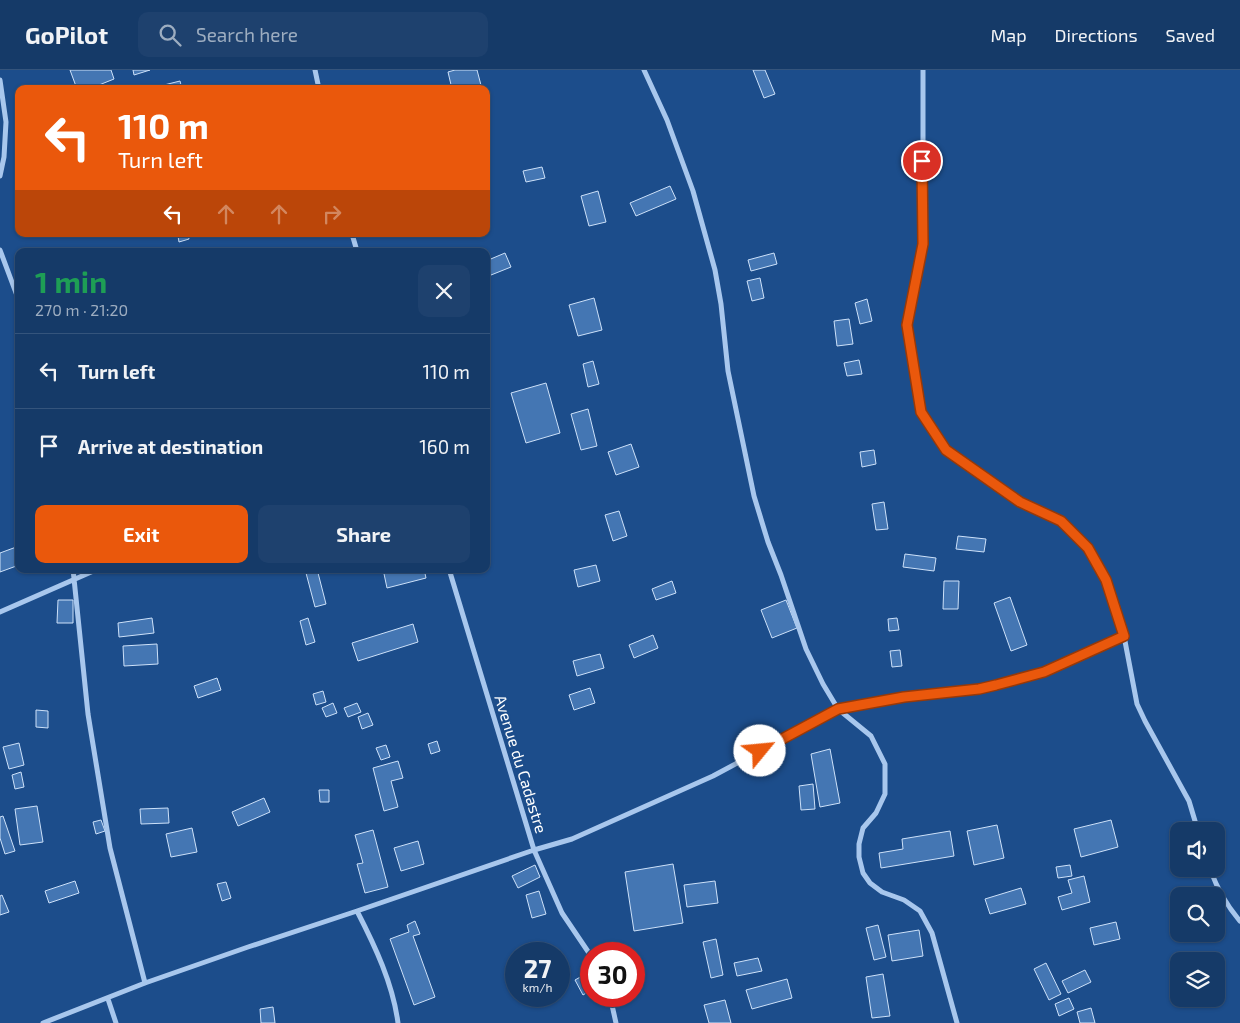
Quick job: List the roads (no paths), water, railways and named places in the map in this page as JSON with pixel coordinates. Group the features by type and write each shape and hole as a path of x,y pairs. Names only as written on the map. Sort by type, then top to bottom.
{"street":[{"path":"315,70 318,85"},
{"path":"644,70 667,120 689,182 715,270 721,304 728,371 754,496 768,542 806,649 838,709 871,736 885,764 886,794 876,813 862,828 859,857 863,873 870,884 882,892 904,900 920,911 932,933 957,1023"},
{"path":"923,70 923,244 907,325 921,412 946,450 1020,502 1061,521 1088,548 1106,580 1124,636 1137,704 1189,800 1195,822"},
{"path":"0,80 6,122 4,157 0,176"},
{"path":"0,250 15,290"},
{"path":"74,573 88,714 110,848 145,983"},
{"path":"0,612 90,573"},
{"name":"Avenue du Cadastre","path":"450,573 534,850 562,912 582,942"},
{"path":"44,1023 145,983 248,947 534,850 572,839 714,776 838,709 904,697 979,689 1044,672 1124,636"},
{"path":"1214,877 1230,909 1240,921"},
{"path":"357,911 369,934 391,990 398,1023"},
{"path":"108,999 116,1023"},
{"path":"612,1007 616,1023"}]}
